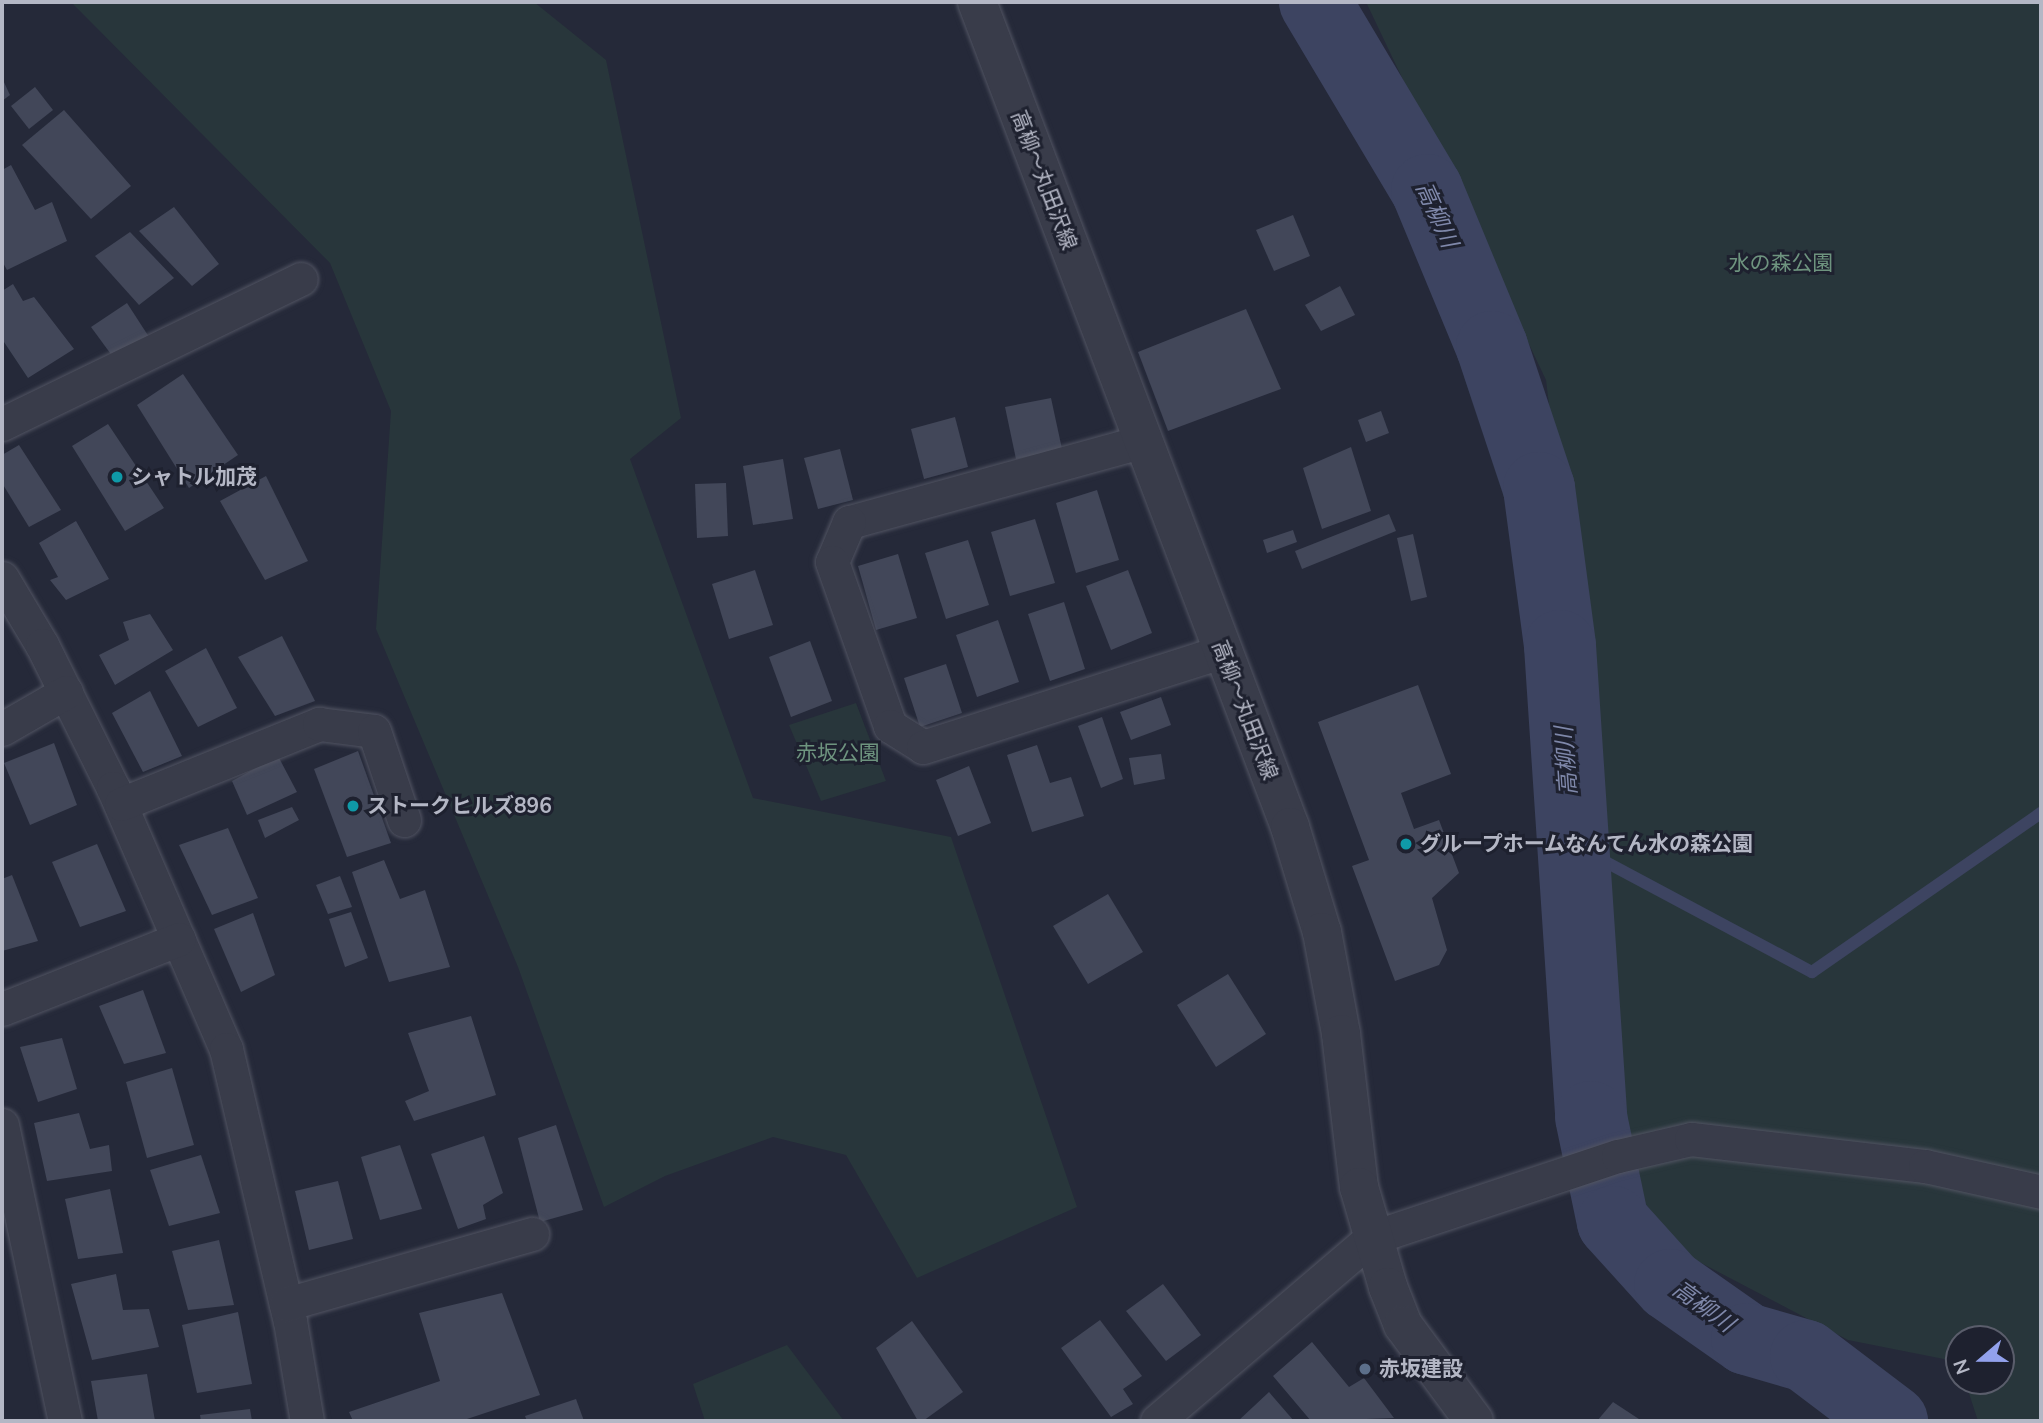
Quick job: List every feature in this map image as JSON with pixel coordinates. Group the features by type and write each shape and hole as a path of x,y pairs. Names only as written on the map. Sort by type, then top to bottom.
{"street":[{"name":"高柳～丸田沢線","path":"977,2 1290,827 1322,932 1371,1238 1403,1325 1474,1421"},
{"path":"2,424 301,279"},
{"path":"1143,441 849,522 832,562 890,726 923,747 1223,651"},
{"path":"2,578 66,692 121,804 226,1049 286,1304 307,1421"},
{"path":"2,729 66,692"},
{"path":"121,804 319,724 374,731 404,820"},
{"path":"2,1009 179,939"},
{"path":"2,1125 65,1421"},
{"path":"1157,1421 1371,1238 1618,1157 1691,1139 1925,1167 2041,1192"},
{"path":"286,1304 532,1234"}],"green space":[{"path":"71,2 534,2 606,60 681,418 630,459 753,798 951,837 1077,1207 917,1278 846,1155 773,1137 665,1176 604,1207 518,967 376,629 391,411 330,263"},
{"name":"水の森公園","path":"1366,2 2041,2 2041,1421 1978,1421 1970,1395 2015,1395 2015,1325 1945,1325 1945,1359 1848,1340 1686,1255 1643,1201 1620,1124 1605,861 1546,380"},
{"name":"赤坂公園","path":"856,703 886,781 821,801 789,725"},
{"path":"787,1345 844,1421 705,1421 693,1384"}],"building":[{"path":"2,78 10,95 2,101"},
{"path":"35,87 53,110 29,129 11,106"},
{"path":"64,110 131,186 91,219 22,145"},
{"path":"11,165 35,210 52,202 67,241 7,270 2,261 2,170"},
{"path":"174,207 219,264 192,286 139,231"},
{"path":"1293,215 1310,256 1274,271 1256,230"},
{"path":"130,232 174,278 139,305 95,256"},
{"path":"13,284 23,301 34,297 74,349 28,378 2,339 2,291"},
{"path":"1340,286 1355,315 1321,331 1305,305"},
{"path":"127,303 149,337 113,357 91,327"},
{"path":"1246,309 1281,389 1168,431 1138,352"},
{"path":"183,374 238,455 189,488 137,405"},
{"path":"1051,398 1062,449 1016,459 1005,407"},
{"path":"1381,411 1389,433 1366,442 1358,420"},
{"path":"955,417 968,467 924,479 911,429"},
{"name":"シャトル加茂","path":"108,424 164,508 125,531 72,446"},
{"path":"19,445 61,510 29,527 2,483 2,455"},
{"path":"1351,447 1371,511 1322,529 1303,468"},
{"path":"840,449 853,500 818,509 804,458"},
{"path":"783,459 793,519 753,525 743,466"},
{"path":"266,476 308,561 265,580 220,501"},
{"path":"726,483 728,536 697,538 695,484"},
{"path":"1097,490 1119,560 1076,573 1056,503"},
{"path":"1389,514 1396,531 1302,569 1295,551"},
{"path":"1035,519 1055,583 1010,596 991,532"},
{"path":"76,521 109,579 66,600 50,580 58,577 39,543"},
{"path":"1293,530 1297,542 1267,553 1263,540"},
{"path":"1413,534 1427,597 1411,601 1397,538"},
{"path":"968,540 989,605 946,619 925,553"},
{"path":"898,554 917,618 876,630 858,566"},
{"path":"755,570 773,625 729,639 712,584"},
{"path":"1128,570 1152,633 1111,650 1086,586"},
{"path":"1064,602 1085,669 1050,681 1028,614"},
{"path":"150,614 173,650 115,685 99,655 129,640 123,622"},
{"path":"998,620 1019,682 977,697 956,635"},
{"path":"282,636 315,701 275,716 238,657"},
{"path":"810,641 832,701 791,717 769,657"},
{"path":"206,648 237,708 198,727 165,671"},
{"path":"946,664 962,713 920,727 904,678"},
{"name":"グループホームなんてん水の森公園","path":"1418,685 1451,774 1401,793 1414,829 1439,820 1459,873 1432,898 1447,950 1439,965 1395,981 1352,866 1369,860 1318,722"},
{"path":"150,691 182,756 143,772 112,713"},
{"path":"1161,697 1171,725 1131,740 1120,712"},
{"path":"1102,717 1123,779 1101,788 1078,726"},
{"path":"54,743 77,805 30,825 4,763"},
{"path":"1037,745 1050,783 1071,777 1084,816 1032,832 1007,755"},
{"name":"ストークヒルズ896","path":"358,751 391,843 347,857 314,769"},
{"path":"1161,754 1165,779 1134,785 1129,758"},
{"path":"278,756 297,792 247,815 232,781"},
{"path":"969,766 991,823 958,836 936,780"},
{"path":"292,807 299,820 265,838 258,820"},
{"path":"228,828 258,898 212,915 179,845"},
{"path":"97,844 126,911 80,927 52,862"},
{"path":"384,860 400,899 425,890 450,967 389,982 352,872"},
{"path":"12,875 38,941 2,951 2,879"},
{"path":"340,876 352,907 328,914 316,885"},
{"path":"1108,894 1143,952 1088,984 1053,926"},
{"path":"351,912 368,958 345,967 329,919"},
{"path":"253,913 275,975 241,992 214,929"},
{"path":"1228,974 1266,1034 1216,1067 1177,1005"},
{"path":"143,990 166,1053 124,1064 99,1006"},
{"path":"471,1016 496,1095 414,1121 405,1101 429,1091 408,1033"},
{"path":"62,1038 77,1089 38,1102 20,1047"},
{"path":"172,1068 194,1145 147,1158 126,1082"},
{"path":"79,1113 90,1149 109,1145 112,1171 47,1181 34,1123"},
{"path":"556,1125 583,1210 540,1222 518,1138"},
{"path":"484,1136 503,1193 483,1205 486,1219 458,1229 431,1154"},
{"path":"400,1145 422,1209 380,1220 361,1157"},
{"path":"201,1155 220,1213 169,1226 150,1170"},
{"path":"338,1181 353,1239 309,1250 295,1191"},
{"path":"110,1189 123,1253 78,1259 65,1199"},
{"path":"219,1240 234,1305 188,1310 172,1251"},
{"path":"116,1274 123,1310 149,1309 159,1347 92,1360 71,1284"},
{"path":"1163,1284 1201,1335 1166,1361 1126,1311"},
{"path":"502,1293 540,1395 461,1421 353,1421 349,1412 440,1381 419,1313"},
{"path":"238,1312 252,1384 197,1393 182,1325"},
{"path":"1100,1320 1142,1376 1123,1389 1133,1404 1111,1417 1061,1348"},
{"path":"912,1321 963,1392 923,1421 918,1421 876,1348"},
{"path":"1312,1342 1349,1387 1364,1378 1394,1418 1311,1421 1273,1376"},
{"path":"147,1374 155,1421 98,1421 91,1381"},
{"path":"1269,1392 1294,1421 1238,1421"},
{"path":"576,1399 584,1421 527,1421 525,1416"},
{"path":"1613,1402 1642,1421 1597,1421"},
{"path":"250,1409 252,1421 201,1421 200,1415"}],"waterway":[{"name":"高柳川","path":"1315,2 1427,190 1492,347 1539,488 1560,646 1591,1117 1613,1222 1670,1285 1747,1339 1806,1356 1892,1421"},
{"path":"1574,845 1812,972 2041,813"}],"place":[{"name":"シャトル加茂","path":"117,477"},
{"name":"ストークヒルズ896","path":"353,806"},
{"name":"グループホームなんてん水の森公園","path":"1406,844"},
{"name":"赤坂建設","path":"1365,1369"}]}
